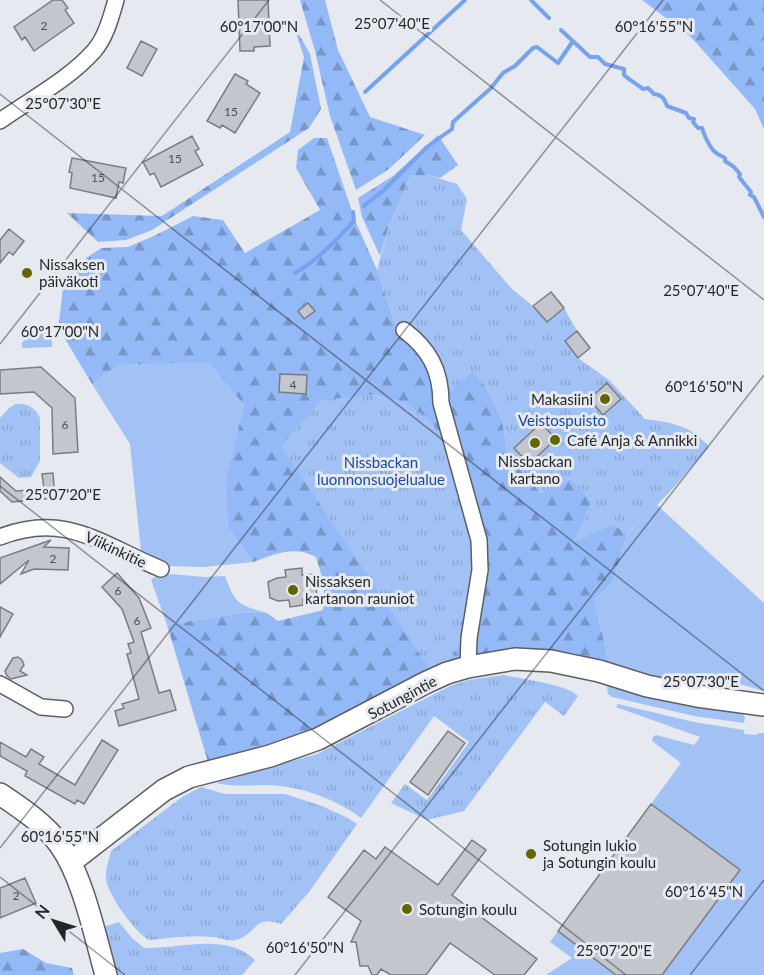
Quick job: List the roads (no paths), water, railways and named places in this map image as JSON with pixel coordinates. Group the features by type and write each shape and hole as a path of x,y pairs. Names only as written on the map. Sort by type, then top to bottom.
{"street":[{"path":"0,121 70,73 94,50 110,23 116,0"},
{"path":"404,330 420,342 431,358 441,385 441,403 479,540 480,570 469,638 468,667"},
{"name":"Viikinkitie","path":"0,537 16,531 37,528 72,530 92,536 161,569"},
{"name":"Sotungintie","path":"70,862 164,790 182,780 270,756 318,739 425,683 468,667 515,659 551,661 599,671 647,686 692,696 764,705"},
{"path":"0,684 41,706 65,708"},
{"path":"0,794 45,829 59,844 70,862 106,975"}],"waterway":[{"path":"365,92 465,0"},
{"path":"531,0 549,18"},
{"path":"561,30 590,57 598,57 605,64 624,69 624,75 643,89 648,88 663,98 667,106 686,113 689,118 694,119 693,122 698,128 702,128 713,150 725,158 725,161 740,174 739,177 751,192 750,195 754,197 764,217"},
{"path":"364,206 384,190 427,147 452,129 453,122 491,88 503,73 515,66 533,48 537,47 558,63 573,41"},
{"path":"295,273 319,256 354,221 353,212"}],"place":[{"name":"Nissaksen päiväkoti","path":"27,273"},
{"name":"Makasiini","path":"605,399"},
{"name":"Café Anja & Annikki","path":"555,440"},
{"name":"Nissbackan kartano","path":"535,443"},
{"name":"Nissaksen kartanon rauniot","path":"293,590"},
{"name":"Sotungin lukio ja Sotungin koulu","path":"531,854"},
{"name":"Sotungin koulu","path":"407,909"}],"park label":[{"name":"Veistospuisto","path":"562,420"},
{"name":"Nissbackan luonnonsuojelualue","path":"381,470"}]}
